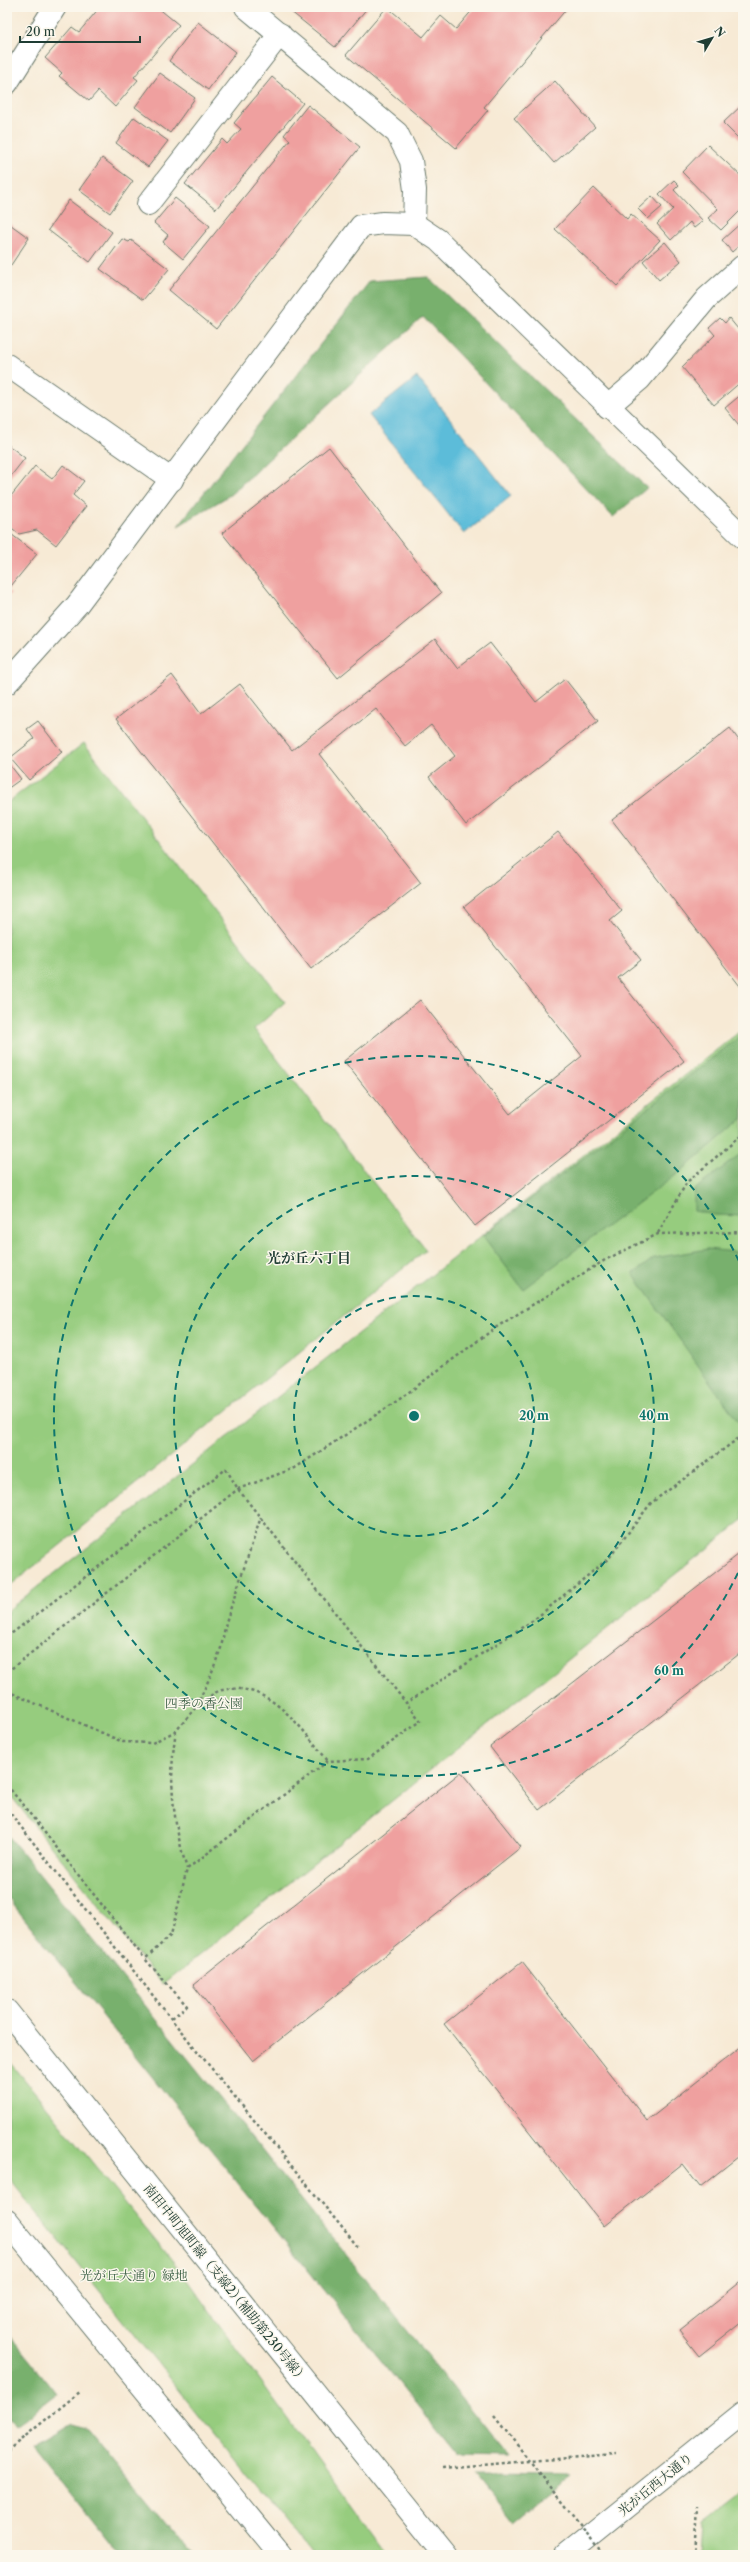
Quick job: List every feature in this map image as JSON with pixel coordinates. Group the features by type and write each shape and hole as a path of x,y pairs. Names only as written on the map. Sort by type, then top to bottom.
{"street":[{"path":"7,83 55,7"},
{"path":"246,7 397,133 411,161 415,190 414,224"},
{"path":"148,204 280,34"},
{"path":"7,683 77,604 172,480 361,226 383,223 414,224 438,240 607,407 743,537"},
{"path":"607,407 640,378 707,298 743,266"},
{"path":"7,365 172,480"},
{"name":"南田中町旭町線（支線2）（補助第230号線）","path":"7,2011 445,2555"},
{"path":"7,2221 280,2555"},
{"name":"光が丘西大通り","path":"566,2555 743,2413"}],"path":[{"path":"658,1234 687,1182 743,1134"},
{"path":"7,1672 112,1591 238,1489 295,1468 397,1401 495,1328 605,1260 658,1234 743,1232"},
{"path":"406,1703 535,1619 610,1558 651,1503 743,1435"},
{"path":"7,1637 226,1470 238,1489 261,1516 421,1721 368,1759 328,1761 187,1869"},
{"path":"196,1707 221,1648 226,1622 261,1516"},
{"path":"7,1691 124,1742 152,1743 176,1731 196,1707 220,1690 249,1689 279,1706 328,1761"},
{"path":"145,1959 171,1935 187,1869 177,1837 172,1789 172,1751 176,1731"},
{"path":"7,1785 145,1959 187,2006 172,2018"},
{"path":"7,1809 139,1977 358,2247"},
{"path":"7,2451 81,2391"},
{"path":"494,2416 604,2555"},
{"path":"442,2468 617,2454"},
{"path":"694,2555 697,2506"}],"green space":[{"path":"428,277 647,488 613,517 423,317 230,495 178,526 370,281"},
{"path":"84,743 285,1002 254,1029 426,1250 7,1588 7,803"},
{"name":"四季の香公園","path":"743,1029 743,1520 162,1985 7,1791 7,1611"},
{"path":"743,1034 743,1118 680,1172 523,1289 483,1236"},
{"path":"743,1152 743,1216 715,1215 694,1211 694,1190"},
{"path":"708,1249 743,1253 742,1427 633,1274 654,1258"},
{"path":"7,1834 509,2457 458,2456 7,1897"},
{"name":"光が丘大通り 緑地","path":"7,2058 176,2265 386,2555 312,2555 7,2176"},
{"path":"7,2332 57,2394 15,2426 7,2415"},
{"path":"72,2423 87,2428 193,2555 119,2555 33,2446"},
{"path":"477,2475 571,2476 514,2522"},
{"path":"743,2491 743,2555 702,2555 704,2521"}],"water":[{"path":"417,377 511,496 464,534 369,415"}],"building":[{"path":"100,7 157,7 179,25 134,77 138,80 115,107 98,91 89,101 59,76 62,73 45,58 72,27 79,32"},
{"path":"285,7 368,7 335,47"},
{"path":"387,7 423,37 441,16 456,29 475,7 568,7 484,107 488,110 456,148 346,55"},
{"path":"198,22 236,52 208,90 169,61"},
{"path":"160,73 195,98 170,133 135,107"},
{"path":"272,77 303,103 216,209 185,184 222,139 227,144 241,129 234,123"},
{"path":"555,81 595,127 554,163 514,118"},
{"path":"743,104 743,143 723,123"},
{"path":"308,105 360,147 216,329 169,290 290,140 284,135"},
{"path":"134,117 168,141 148,167 116,143"},
{"path":"708,145 743,178 743,208 721,230 708,218 718,209 682,172"},
{"path":"102,158 133,181 110,213 79,190"},
{"path":"674,180 679,185 674,190 703,221 694,228 690,222 671,240 657,224 673,209 659,194"},
{"path":"594,188 627,219 631,214 660,240 617,286 555,229"},
{"path":"652,196 662,207 648,219 638,209"},
{"path":"175,198 210,226 183,259 163,242 168,235 154,223"},
{"path":"69,200 112,232 90,262 48,230"},
{"path":"743,221 743,242 732,252 722,240"},
{"path":"7,222 29,238 7,271"},
{"path":"122,239 129,242 131,240 169,269 143,300 100,269"},
{"path":"665,242 681,261 659,280 643,261"},
{"path":"720,318 725,323 729,318 743,335 743,380 714,405 682,367 715,335 709,328"},
{"path":"743,393 743,430 725,408"},
{"path":"7,444 25,458 7,481"},
{"path":"329,447 441,593 338,678 222,533"},
{"path":"63,465 84,481 73,495 86,506 56,545 37,530 19,534 7,524 7,501 35,466 52,479"},
{"path":"7,531 37,554 7,591"},
{"path":"7,591 11,593 7,598"},
{"path":"435,639 457,668 490,643 536,702 565,679 598,721 466,825 429,777 455,756 431,725 405,746 376,709 319,754 421,883 311,969 116,719 172,675 201,714 240,684 292,750"},
{"path":"38,721 62,752 29,780 10,758 34,739 27,729"},
{"path":"730,728 743,746 743,990 612,820"},
{"path":"7,761 21,779 7,789"},
{"path":"558,832 622,911 610,921 641,960 618,978 684,1061 475,1226 344,1061 420,1000 510,1114 582,1056 464,907"},
{"path":"743,1551 743,1651 539,1810 490,1747"},
{"path":"461,1772 521,1847 253,2061 193,1985"},
{"path":"522,1962 647,2121 743,2045 743,2153 700,2187 682,2164 604,2226 444,2024"},
{"path":"743,2280 743,2321 699,2356 679,2331"}],"district":[{"name":"光が丘六丁目","path":"309,1258"}]}
